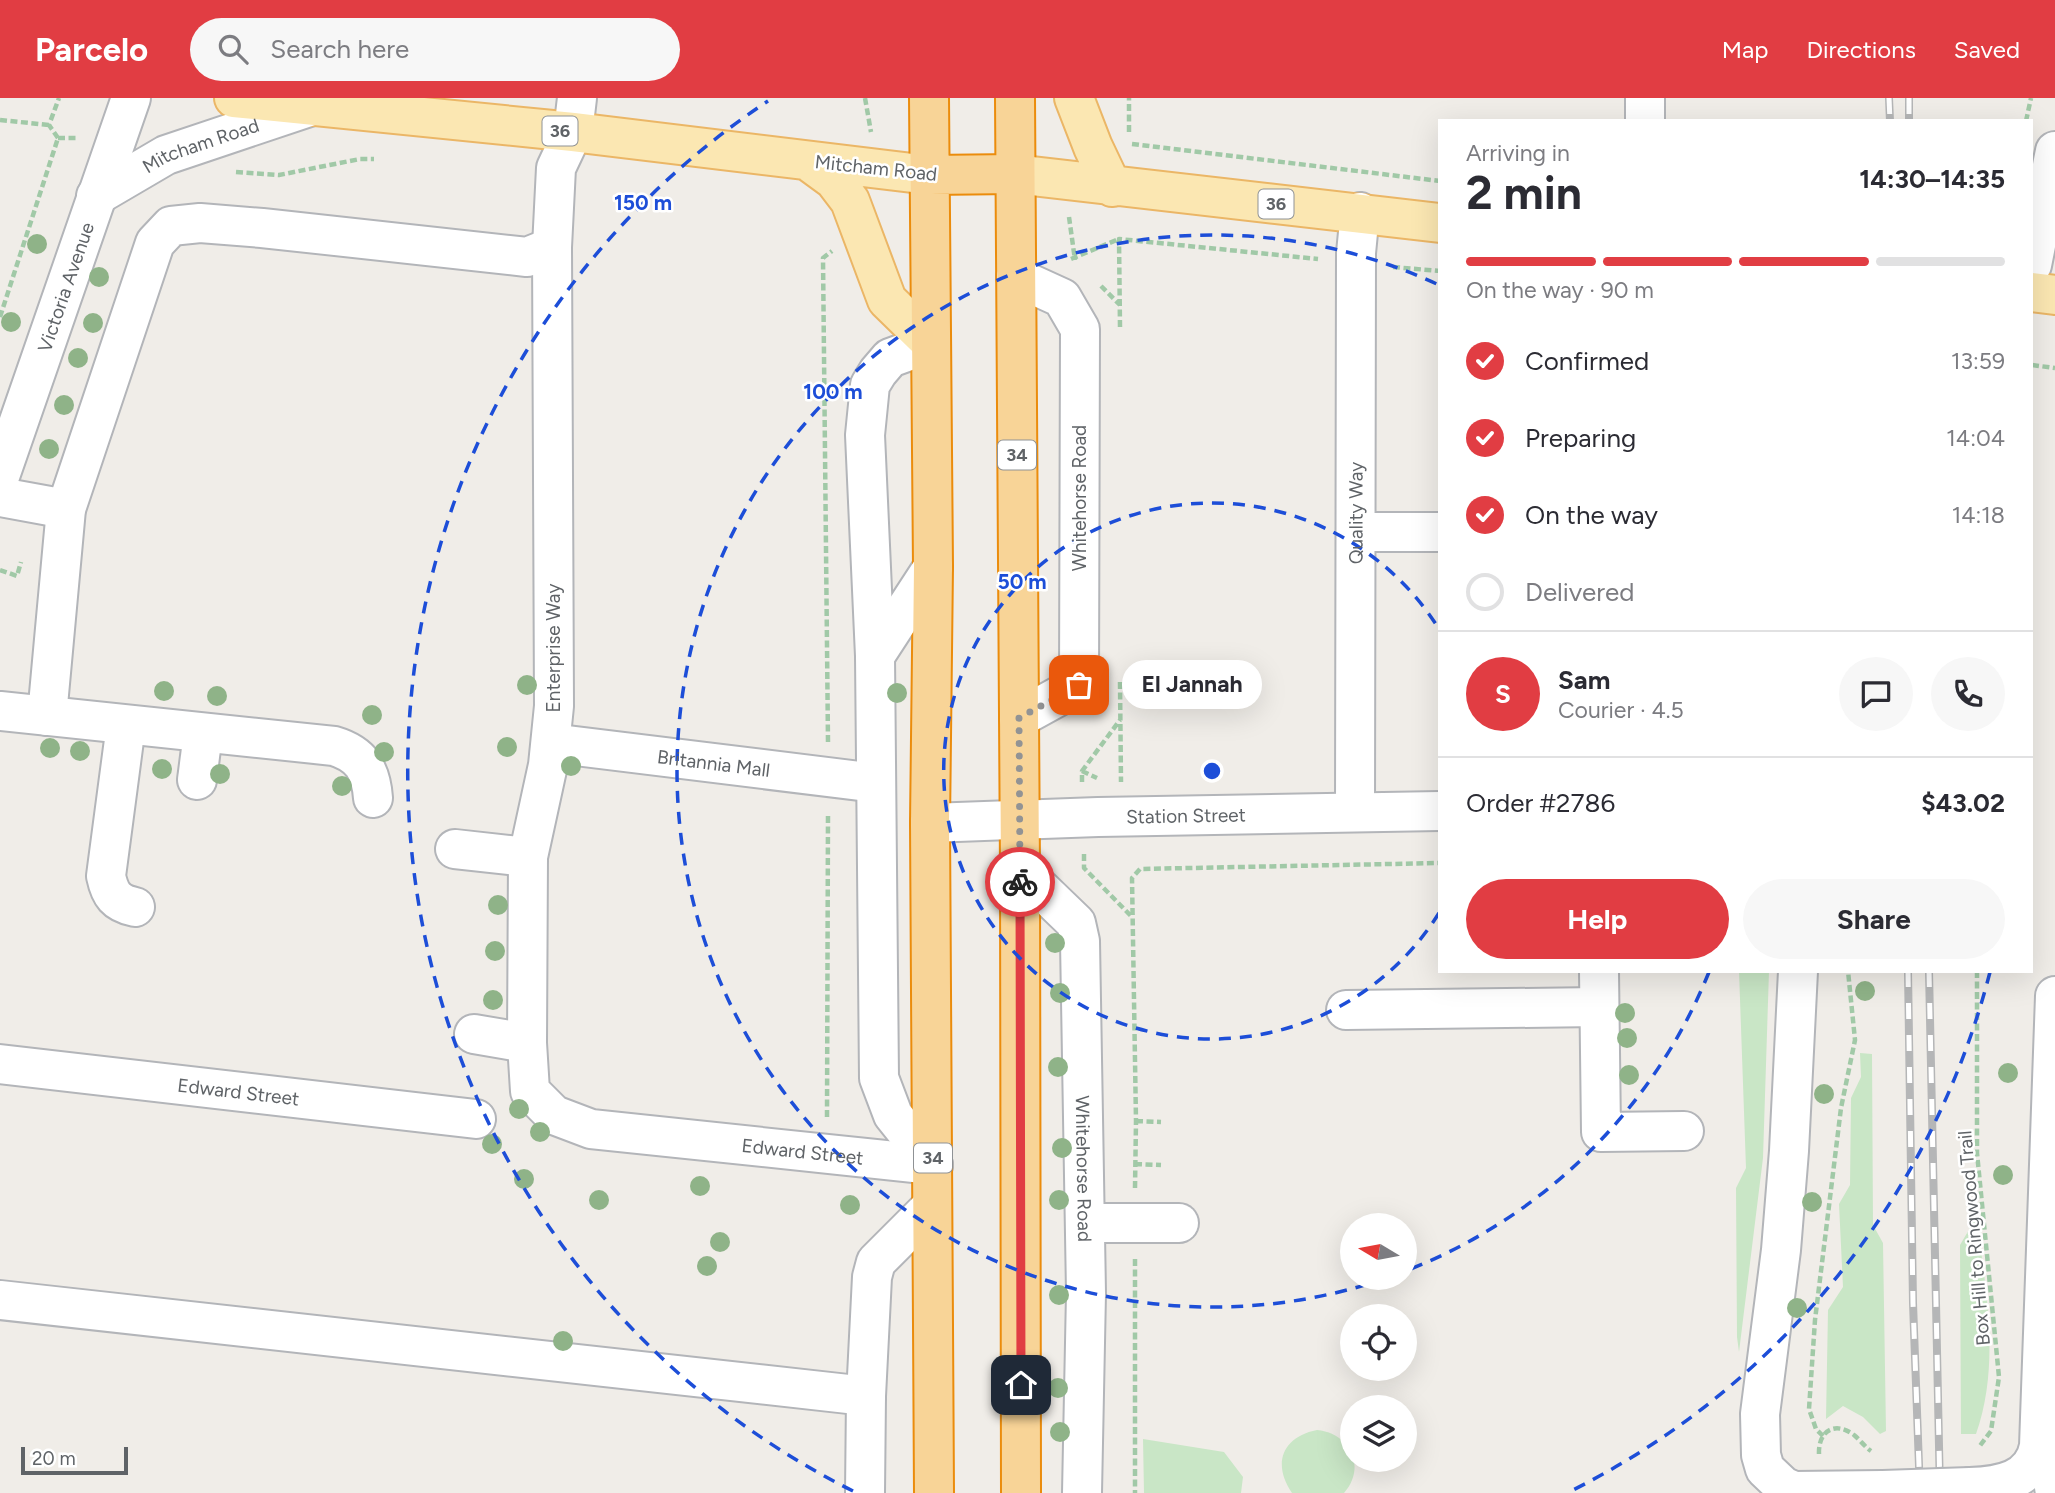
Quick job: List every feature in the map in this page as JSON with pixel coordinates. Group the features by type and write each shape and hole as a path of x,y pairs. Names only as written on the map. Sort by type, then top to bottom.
{"highway":[{"name":"34","path":"929,98 933,566 930,823 934,1493"},
{"name":"34","path":"1015,98 1021,1493"},
{"name":"Mitcham Road","path":"929,175 1015,174"}],"main road":[{"name":"Mitcham Road","path":"234,98 312,106 575,115 808,161 929,175"},
{"path":"1074,98 1112,187"},
{"path":"808,161 834,180 850,201 887,300 930,343"},
{"name":"Mitcham Road","path":"1015,174 1438,223"},
{"path":"2033,292 2055,295"}],"street":[{"name":"Victoria Avenue","path":"0,476 15,386 96,195 131,98"},
{"path":"1644,119 1645,98"},
{"name":"Mitcham Road","path":"96,195 166,155 312,106"},
{"name":"Enterprise Way","path":"575,115 556,168 552,247 554,706 551,743 528,857 527,1043 530,1091 554,1115 591,1129"},
{"path":"2033,260 2055,151"},
{"name":"Quality Way","path":"1355,812 1356,263 1360,212"},
{"path":"47,716 66,509 155,243 172,226 200,223 262,228 527,257 552,247"},
{"name":"Whitehorse Road","path":"1016,277 1062,298 1080,329 1079,685 1019,718"},
{"path":"930,343 890,358 870,385 865,435 875,656 879,1078 893,1115 933,1165"},
{"path":"0,497 66,509"},
{"path":"1357,532 1438,531"},
{"path":"875,656 933,566"},
{"path":"0,711 334,746 350,751 363,764 372,782 373,798"},
{"path":"126,725 106,876 114,899 135,907"},
{"path":"197,779 203,733"},
{"name":"Britannia Mall","path":"551,743 876,783"},
{"name":"Station Street","path":"930,823 1438,811"},
{"path":"455,849 528,857"},
{"name":"Whitehorse Road","path":"1020,870 1076,923 1080,942 1086,1293 1082,1493"},
{"path":"1798,973 1789,1151 1780,1250 1761,1397 1760,1444 1763,1463 1769,1474 1786,1488 1807,1492 1883,1490 1970,1469 1999,1485 2023,1484 2034,1463 2038,1454 2041,1402 2054,1020"},
{"path":"1346,1010 1599,989 1601,1132 1684,1131"},
{"path":"474,1034 527,1043"},
{"name":"Edward Street","path":"0,1064 476,1119"},
{"name":"Edward Street","path":"591,1129 933,1165"},
{"path":"865,1493 866,1396 872,1277 876,1262 932,1206"},
{"path":"1085,1223 1179,1223"},
{"path":"0,1300 866,1396"},
{"path":"2041,1402 2055,1493"}],"path":[{"path":"49,125 60,98"},
{"path":"1129,98 1129,136 1136,146 1438,181"},
{"path":"2026,119 2031,98"},
{"path":"0,120 49,125 58,138 0,317"},
{"path":"226,171 279,175 360,159 374,159"},
{"path":"1119,239 1120,333"},
{"path":"1074,259 1119,239 1438,271"},
{"path":"2033,365 2055,368"},
{"path":"1120,678 1121,790"},
{"path":"1082,771 1120,720"},
{"path":"1135,1493 1136,1121 1132,878 1140,869 1438,863"},
{"path":"1823,1436 1816,1429 1809,1409 1815,1320 1839,1121 1855,1040 1848,973"},
{"name":"Box Hill to Ringwood Trail","path":"1970,1469 1991,1431 1999,1377 1977,1153 1977,973"},
{"path":"1136,1121 1161,1122"},
{"path":"1135,1164 1161,1165"}],"green space":[{"path":"1739,973 1769,973 1763,1158 1739,1352 1736,1188 1746,1168"},
{"path":"1860,1053 1872,1054 1873,1225 1883,1243 1886,1431 1880,1434 1863,1417 1843,1406 1826,1419 1828,1310 1843,1287 1839,1204 1850,1185 1851,1098 1861,1077"},
{"path":"1975,1205 1989,1320 1988,1378 1976,1434 1961,1434 1960,1245 1970,1228 1970,1206"},
{"path":"1317,1430 1340,1439 1340,1472 1354,1472 1344,1493 1292,1493 1286,1482 1282,1462 1288,1445"},
{"path":"1143,1439 1224,1452 1243,1477 1241,1493 1144,1493"}],"railway":[{"path":"1889,98 1890,119"},
{"path":"1909,98 1909,119"},
{"path":"1908,973 1913,1303 1920,1493"},
{"path":"1929,973 1940,1493"}],"way so far":[{"path":"1020,882 1019,718 1079,685"}],"place":[{"name":"El Jannah","path":"1079,685"}],"route":[{"path":"1020,882 1021,1385"}]}
